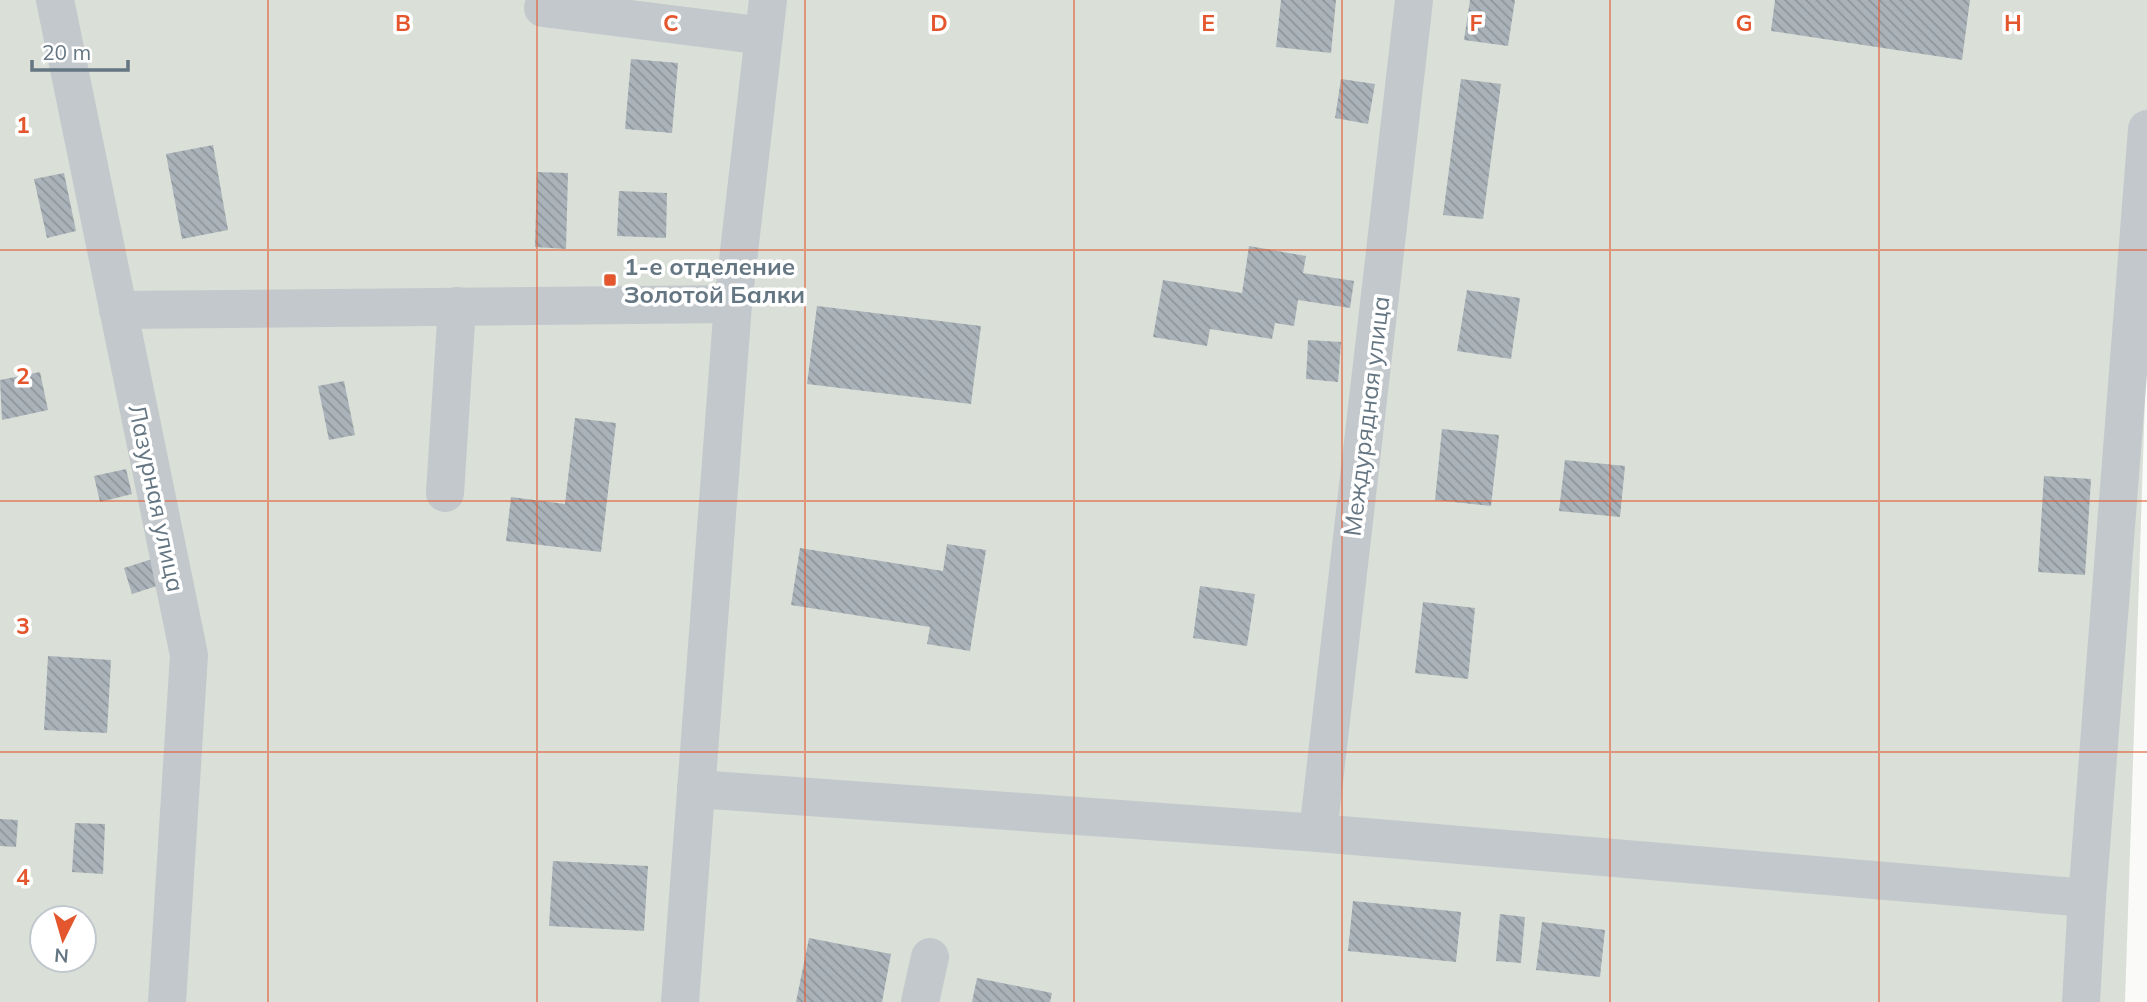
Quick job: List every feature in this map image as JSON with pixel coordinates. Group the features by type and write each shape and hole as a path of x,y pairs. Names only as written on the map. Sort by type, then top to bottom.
{"street":[{"name":"Лазурная улица","path":"55,0 189,655 167,1002"},
{"name":"Междурядная улица","path":"1318,833 1414,0"},
{"path":"542,8 766,18 733,304 680,1002"},
{"path":"2081,1002 2147,130"},
{"path":"118,310 733,304"},
{"path":"445,493 457,306"},
{"path":"696,789 1318,833 2087,898"},
{"path":"920,1002 930,957"}],"shaded area":[{"path":"0,0 2147,0 2147,339 2125,1002 0,1002"}],"building":[{"path":"1281,0 1336,0 1331,53 1276,47"},
{"path":"1470,0 1515,0 1508,46 1464,40"},
{"path":"1775,0 1970,0 1962,60 1771,31"},
{"path":"631,59 678,63 672,133 625,129"},
{"path":"1341,79 1375,84 1368,124 1335,118"},
{"path":"1461,79 1501,84 1483,219 1443,215"},
{"path":"213,145 228,230 182,239 166,154"},
{"path":"537,172 568,173 566,249 535,247"},
{"path":"64,173 76,231 47,238 34,179"},
{"path":"619,191 667,193 666,238 617,236"},
{"path":"1249,246 1306,256 1303,273 1354,281 1350,308 1298,300 1294,326 1275,323 1272,339 1210,329 1207,346 1153,337 1163,280 1242,293"},
{"path":"1467,290 1520,298 1511,359 1457,351"},
{"path":"817,306 981,326 971,404 807,384"},
{"path":"1308,340 1341,342 1338,382 1306,379"},
{"path":"40,372 48,410 2,420 0,380"},
{"path":"344,381 355,435 329,440 318,386"},
{"path":"575,418 616,423 601,552 506,541 511,497 565,504"},
{"path":"1442,429 1499,435 1491,506 1435,500"},
{"path":"1565,460 1625,466 1620,517 1559,511"},
{"path":"126,469 132,494 100,502 94,476"},
{"path":"2044,476 2091,479 2085,575 2038,572"},
{"path":"947,544 986,550 970,651 927,644 930,627 791,605 800,548 943,571"},
{"path":"152,559 160,585 132,594 124,568"},
{"path":"1200,586 1255,594 1247,646 1193,638"},
{"path":"1423,602 1475,608 1468,679 1415,673"},
{"path":"48,656 111,660 107,733 44,730"},
{"path":"0,819 18,820 16,847 0,846"},
{"path":"75,823 105,824 103,874 72,872"},
{"path":"553,861 648,866 644,931 549,926"},
{"path":"1353,901 1461,912 1456,962 1348,951"},
{"path":"1500,914 1525,917 1521,963 1496,961"},
{"path":"1542,922 1605,930 1600,977 1536,970"},
{"path":"809,938 891,954 882,1002 796,1002"},
{"path":"977,978 1052,993 1050,1002 972,1002"}],"place":[{"name":"1-е отделение Золотой Балки","path":"610,280"}]}
